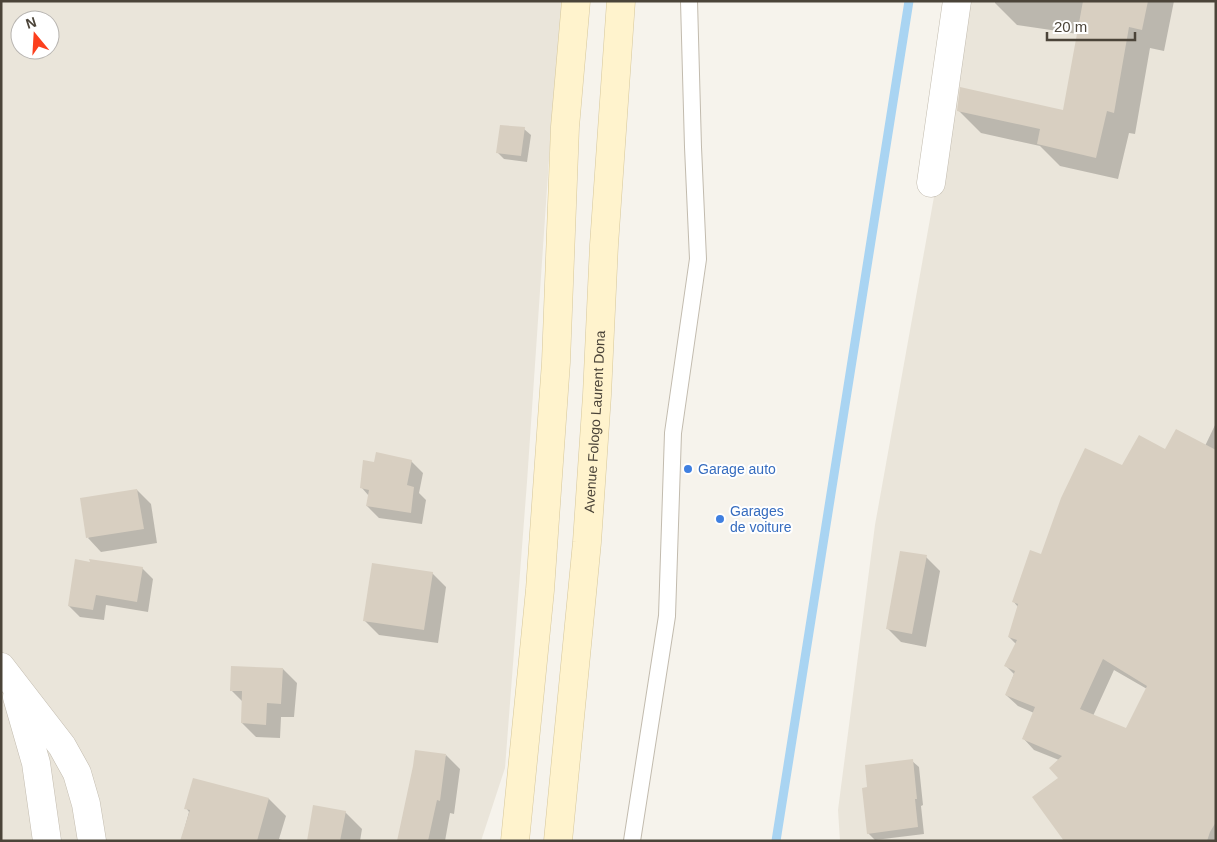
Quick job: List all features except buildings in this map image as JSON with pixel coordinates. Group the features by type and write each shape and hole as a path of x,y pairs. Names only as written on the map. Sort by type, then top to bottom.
{"main road":[{"path":"515,841 542,560 556,362 565,126 576,1"},
{"name":"Avenue Fologo Laurent Dona","path":"558,841 587,542 604,245 621,1"}],"street":[{"path":"931,183 957,1"},
{"path":"7,675 36,763 47,841"},
{"path":"7,675 62,746 77,773 86,804 92,841"}],"lane":[{"path":"632,841 667,616 673,433 698,259 689,1"}],"shaded area":[{"path":"1,1 562,1 505,768 481,841 1,841"},
{"path":"963,1 1216,1 1216,841 840,841 838,810 875,525 939,169"}],"waterway":[{"path":"776,841 909,1"}],"place":[{"name":"Garage auto","path":"688,469"},
{"name":"Garages de voiture","path":"720,519"}]}
